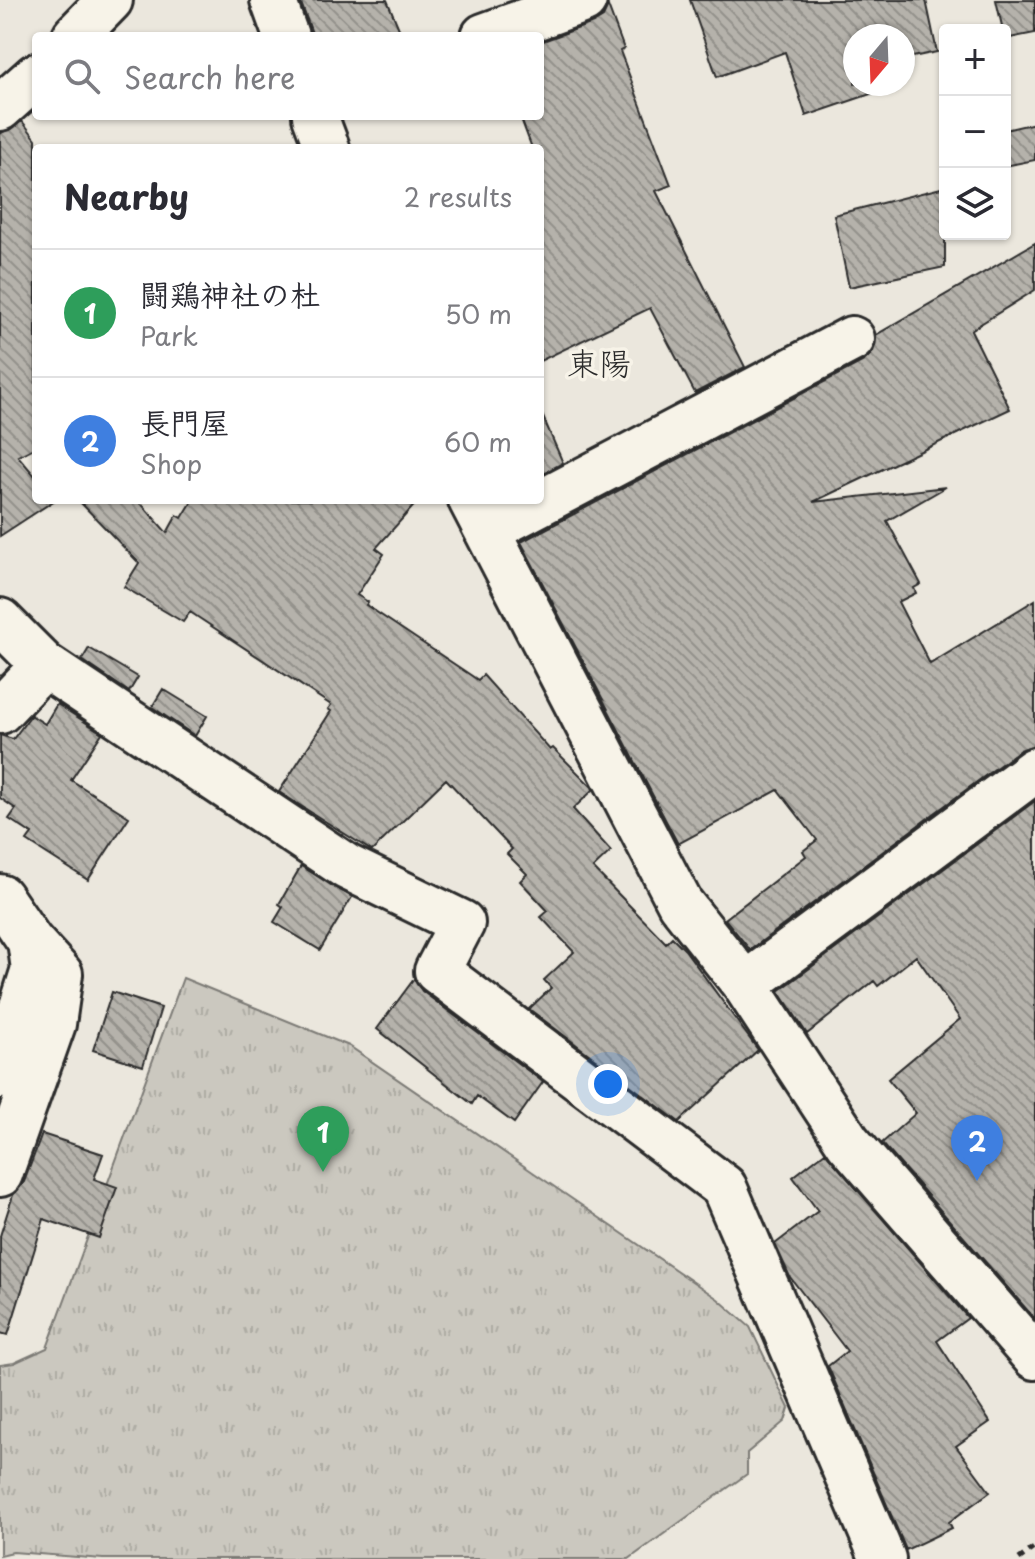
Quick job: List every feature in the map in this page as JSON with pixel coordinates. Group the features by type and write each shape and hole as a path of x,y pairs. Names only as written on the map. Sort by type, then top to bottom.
{"street":[{"path":"79,32 110,0"},
{"path":"273,0 285,32"},
{"path":"495,32 584,0"},
{"path":"0,108 32,80"},
{"path":"316,120 326,144"},
{"path":"544,484 852,339"},
{"path":"502,504 479,515 680,903 745,985 848,1142 1035,1357"},
{"path":"0,621 44,665 347,867 462,923 437,971 724,1187 883,1559"},
{"path":"0,711 44,665"},
{"path":"745,985 1035,770"},
{"path":"0,897 30,941 60,974 53,1024 0,1174"},
{"path":"0,1076 34,969 30,941"}],"path":[{"path":"1019,1559 1035,1547"}],"green space":[{"path":"183,978 349,1046 718,1299 750,1327 789,1408 785,1421 747,1453 747,1474 629,1559 103,1559 13,1552 0,1555 0,1365 14,1363 47,1348"}],"building":[{"path":"300,0 387,0 400,32 312,32"},
{"path":"690,0 926,0 937,52 915,57 915,24 843,24 843,96 865,96 806,116 785,52 717,77"},
{"path":"996,0 1035,0 1035,33 1011,38 1011,24 1002,24"},
{"path":"608,6 624,49 620,51 671,185 656,191 745,367 695,393 650,308 544,359 544,144 530,144 522,120 544,120 544,41 603,17"},
{"path":"22,121 36,139 36,144 32,144 32,449 18,456 32,472 32,504 49,504 0,536 0,134"},
{"path":"1035,123 1035,160 1011,165 1011,129"},
{"path":"939,189 939,240 945,240 945,267 849,287 834,215"},
{"path":"1035,243 1035,290 971,330 1010,409 813,502 946,487 887,521 921,584 914,588 916,593 898,602 930,664 1035,600 1035,745 1020,750 750,950 725,919 806,856 803,851 817,840 778,790 678,844 521,542 864,361 873,352 876,335"},
{"path":"544,419 563,463 544,473"},
{"path":"82,504 142,504 167,533 177,515 182,518 191,504 415,504 376,548 384,554 357,595 368,602 366,605 478,680 483,675 550,750 553,748 592,787 593,790 573,809 611,851 593,868 666,943 672,937 685,950 758,1050 679,1122 529,1009 551,988 544,980 574,952 541,917 548,911 520,881 527,874 507,854 512,849 446,779 372,851 279,792 331,711 328,709 331,705 190,612 183,622 124,587 139,563"},
{"path":"89,648 138,677 129,692 82,660"},
{"path":"163,689 207,716 195,736 152,707"},
{"path":"57,704 102,733 71,780 129,817 88,880 27,841 32,834 9,819 16,809 0,798 0,735 13,739 31,715 45,724"},
{"path":"1035,801 1035,1319 882,1143 916,1113 888,1079 960,1019 916,956 878,986 874,981 807,1034 779,991"},
{"path":"301,866 352,897 320,950 274,922 283,907 279,904"},
{"path":"414,979 422,991 543,1082 514,1123 477,1096 472,1104 377,1029"},
{"path":"112,992 161,1008 143,1066 93,1050"},
{"path":"42,1134 103,1154 94,1179 117,1187 99,1238 44,1219 8,1335 0,1333 0,1236 13,1195 24,1182"},
{"path":"825,1152 968,1318 937,1341 990,1422 956,1446 990,1492 949,1522 952,1528 906,1550 828,1366 847,1351 790,1277 775,1244 818,1211 793,1177"}],"place":[{"name":"闘鶏神社の杜","path":"323,1172"},
{"name":"長門屋","path":"977,1181"}],"district":[{"name":"東陽","path":"599,362"}]}
